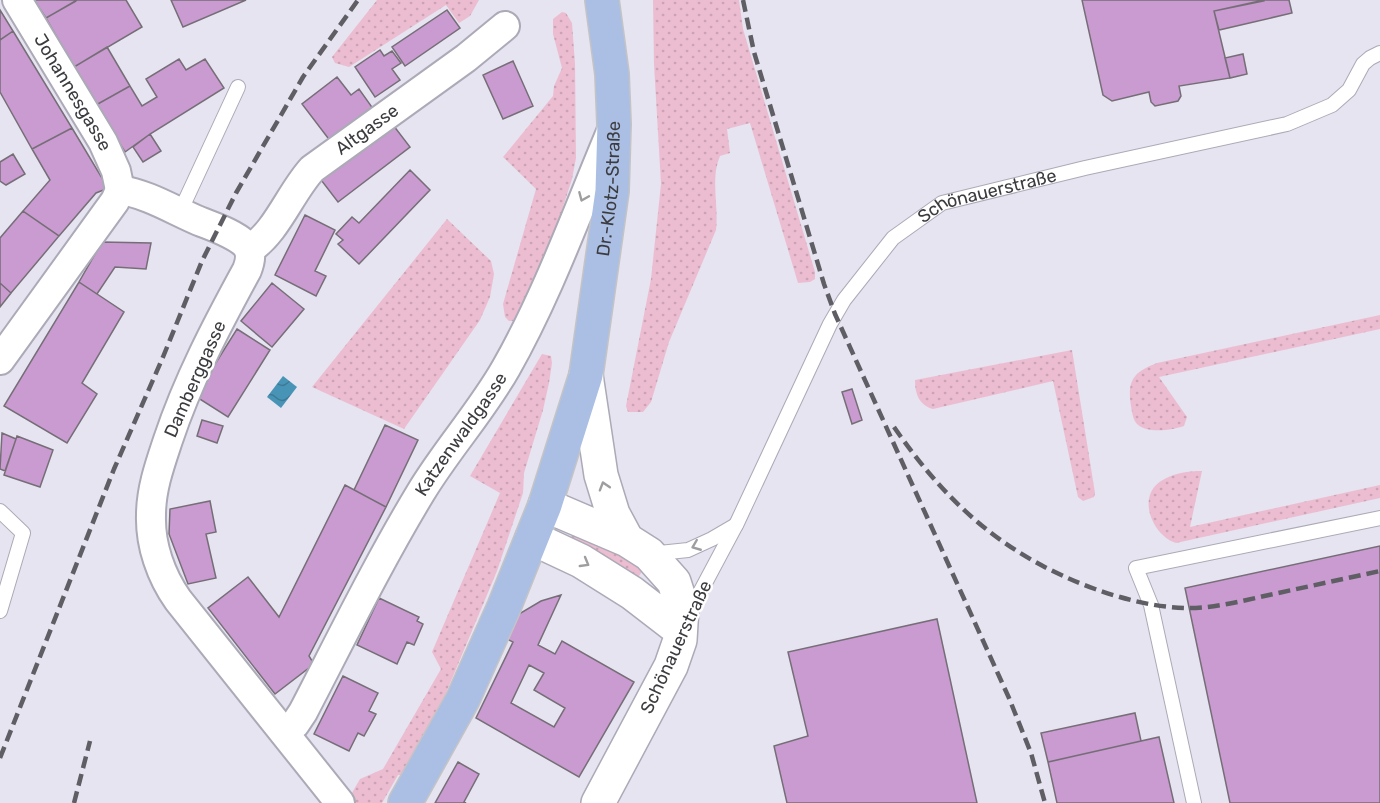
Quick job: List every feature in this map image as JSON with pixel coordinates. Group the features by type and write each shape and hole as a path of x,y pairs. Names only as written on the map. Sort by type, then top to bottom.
{"main road":[{"name":"Dr.-Klotz-Straße","path":"545,505 586,375 612,191 614,124 612,74 602,0"},
{"path":"408,799 463,699 504,607 545,505"}],"street":[{"name":"Johannesgasse","path":"17,0 103,142 116,171 120,190"},
{"name":"Altgasse","path":"249,250 257,245 312,169 466,58 505,26"},
{"name":"Katzenwaldgasse","path":"285,732 295,724 303,712 422,489 480,409 506,368 557,261 614,124"},
{"path":"0,360 115,201 120,190 139,194 230,235 246,244 249,250"},
{"name":"Damberggasse","path":"249,250 251,260 247,270 197,366 175,418 161,459 150,516 159,563 166,583 340,803"},
{"name":"Dr.-Klotz-Straße","path":"586,375 601,475 613,514 638,547 674,582 682,607 680,630"},
{"name":"Dr.-Klotz-Straße","path":"545,505 638,547"},
{"path":"532,538 581,561 632,593 680,630"},
{"name":"Schönauerstraße","path":"598,803 670,666 680,640 680,630"}],"lane":[{"name":"Schönauerstraße","path":"680,630 737,524 830,324 844,300 893,238 942,202 1084,168 1287,124 1332,105 1349,90 1363,64 1380,53"},
{"path":"180,212 238,87"},
{"path":"826,307 830,324"},
{"path":"0,511 23,533 0,611"},
{"path":"1194,803 1151,605 1136,568 1380,518"},
{"path":"638,547 688,550 737,524"}],"shaded area":[{"path":"377,0 479,0 470,16 459,23 446,5 349,67 335,63 332,57"},
{"path":"653,0 739,0 743,29 815,272 815,279 798,283 750,123 727,129 730,153 720,156 715,183 716,230 669,342 651,402 643,412 628,412 626,406 651,279 661,184"},
{"path":"562,12 566,13 572,23 576,158 572,179 537,287 516,321 509,321 505,317 503,304 536,189 503,157 553,96 554,86 562,68 553,34 553,19"},
{"path":"447,219 491,261 494,274 490,297 480,320 404,429 312,387"},
{"path":"1380,315 1380,329 1159,377 1187,417 1184,426 1167,430 1147,429 1137,424 1132,413 1131,384 1137,374 1149,366"},
{"path":"1072,350 1095,493 1094,497 1083,501 1078,497 1053,381 933,409 924,405 917,394 915,380"},
{"path":"542,354 551,356 552,363 543,410 524,473 523,493 497,571 446,693 402,775 398,775 382,803 351,803 349,798 360,779 383,769 441,669 432,652 500,493 470,476"},
{"path":"1202,471 1190,527 1380,485 1380,498 1176,543 1160,533 1155,525 1150,515 1150,496 1154,488 1166,478 1181,473"},
{"path":"577,528 643,570 637,579 571,537"}],"water":[{"path":"283,376 297,387 281,408 267,397"}],"building":[{"path":"34,0 76,0 76,1 46,18"},
{"path":"77,0 126,0 142,27 74,67 46,18"},
{"path":"171,0 246,0 183,27"},
{"path":"1082,0 1264,1 1214,11 1230,78 1179,86 1181,96 1178,101 1155,106 1151,102 1149,92 1112,101 1103,95"},
{"path":"1264,0 1289,0 1292,13 1219,30 1214,11"},
{"path":"0,10 13,31 0,40"},
{"path":"447,10 460,28 405,66 392,47"},
{"path":"13,31 72,128 32,149 0,92 0,40"},
{"path":"107,47 130,86 96,105 74,67"},
{"path":"380,50 384,56 392,51 401,63 392,69 400,80 375,97 355,67"},
{"path":"1243,54 1247,74 1230,78 1225,58"},
{"path":"179,59 186,70 205,59 224,88 125,152 96,105 130,86 142,106 157,97 146,79"},
{"path":"513,61 533,106 503,119 483,75"},
{"path":"337,77 351,95 359,89 374,110 331,142 302,104"},
{"path":"390,121 410,147 338,202 318,176"},
{"path":"72,128 105,183 106,189 96,193 59,236 23,211 50,180 32,149"},
{"path":"150,134 161,151 143,162 133,147"},
{"path":"13,154 25,174 6,185 0,181 0,162"},
{"path":"410,170 430,190 359,264 338,244 343,240 336,234 352,217 359,223"},
{"path":"23,211 59,236 11,293 0,283 0,238"},
{"path":"305,215 335,230 315,271 326,276 316,296 275,275"},
{"path":"102,242 151,243 146,269 115,267 97,294 79,282"},
{"path":"79,282 124,312 82,383 97,394 67,443 4,406"},
{"path":"0,283 11,293 0,307"},
{"path":"272,283 304,309 272,347 241,321"},
{"path":"237,329 270,350 228,417 195,396"},
{"path":"852,389 862,420 852,424 842,392"},
{"path":"202,420 223,426 217,443 197,436"},
{"path":"385,425 418,440 386,507 354,490"},
{"path":"2,433 16,439 5,471 0,469"},
{"path":"17,436 53,450 40,487 4,475"},
{"path":"345,485 386,507 309,656 314,664 275,694 208,608 248,577 279,617"},
{"path":"210,501 216,532 206,534 216,578 188,584 169,534 170,509"},
{"path":"1380,546 1380,803 1230,803 1185,588"},
{"path":"561,595 538,645 555,654 562,641 634,682 579,777 476,718 513,642 507,639 519,614 541,601","holes":["529,665 544,673 534,690 565,708 554,727 511,703"]},
{"path":"379,598 419,617 417,621 423,624 414,645 407,642 397,664 357,645"},
{"path":"937,619 977,803 787,803 774,746 808,736 788,652"},
{"path":"343,676 378,693 369,711 376,714 364,736 358,733 349,751 314,734"},
{"path":"1135,713 1141,741 1048,762 1041,733"},
{"path":"1159,737 1174,803 1057,803 1048,762"},
{"path":"458,762 479,774 464,802 466,803 435,803"}],"railway":[{"path":"0,758 114,469 202,261 236,193 303,77 358,0"},
{"path":"743,0 754,52 835,314 1009,698 1031,753 1045,803"},
{"path":"894,427 936,481 981,525 1033,561 1063,576 1116,596 1161,606 1205,607 1380,571"},
{"path":"74,803 90,741"}]}
